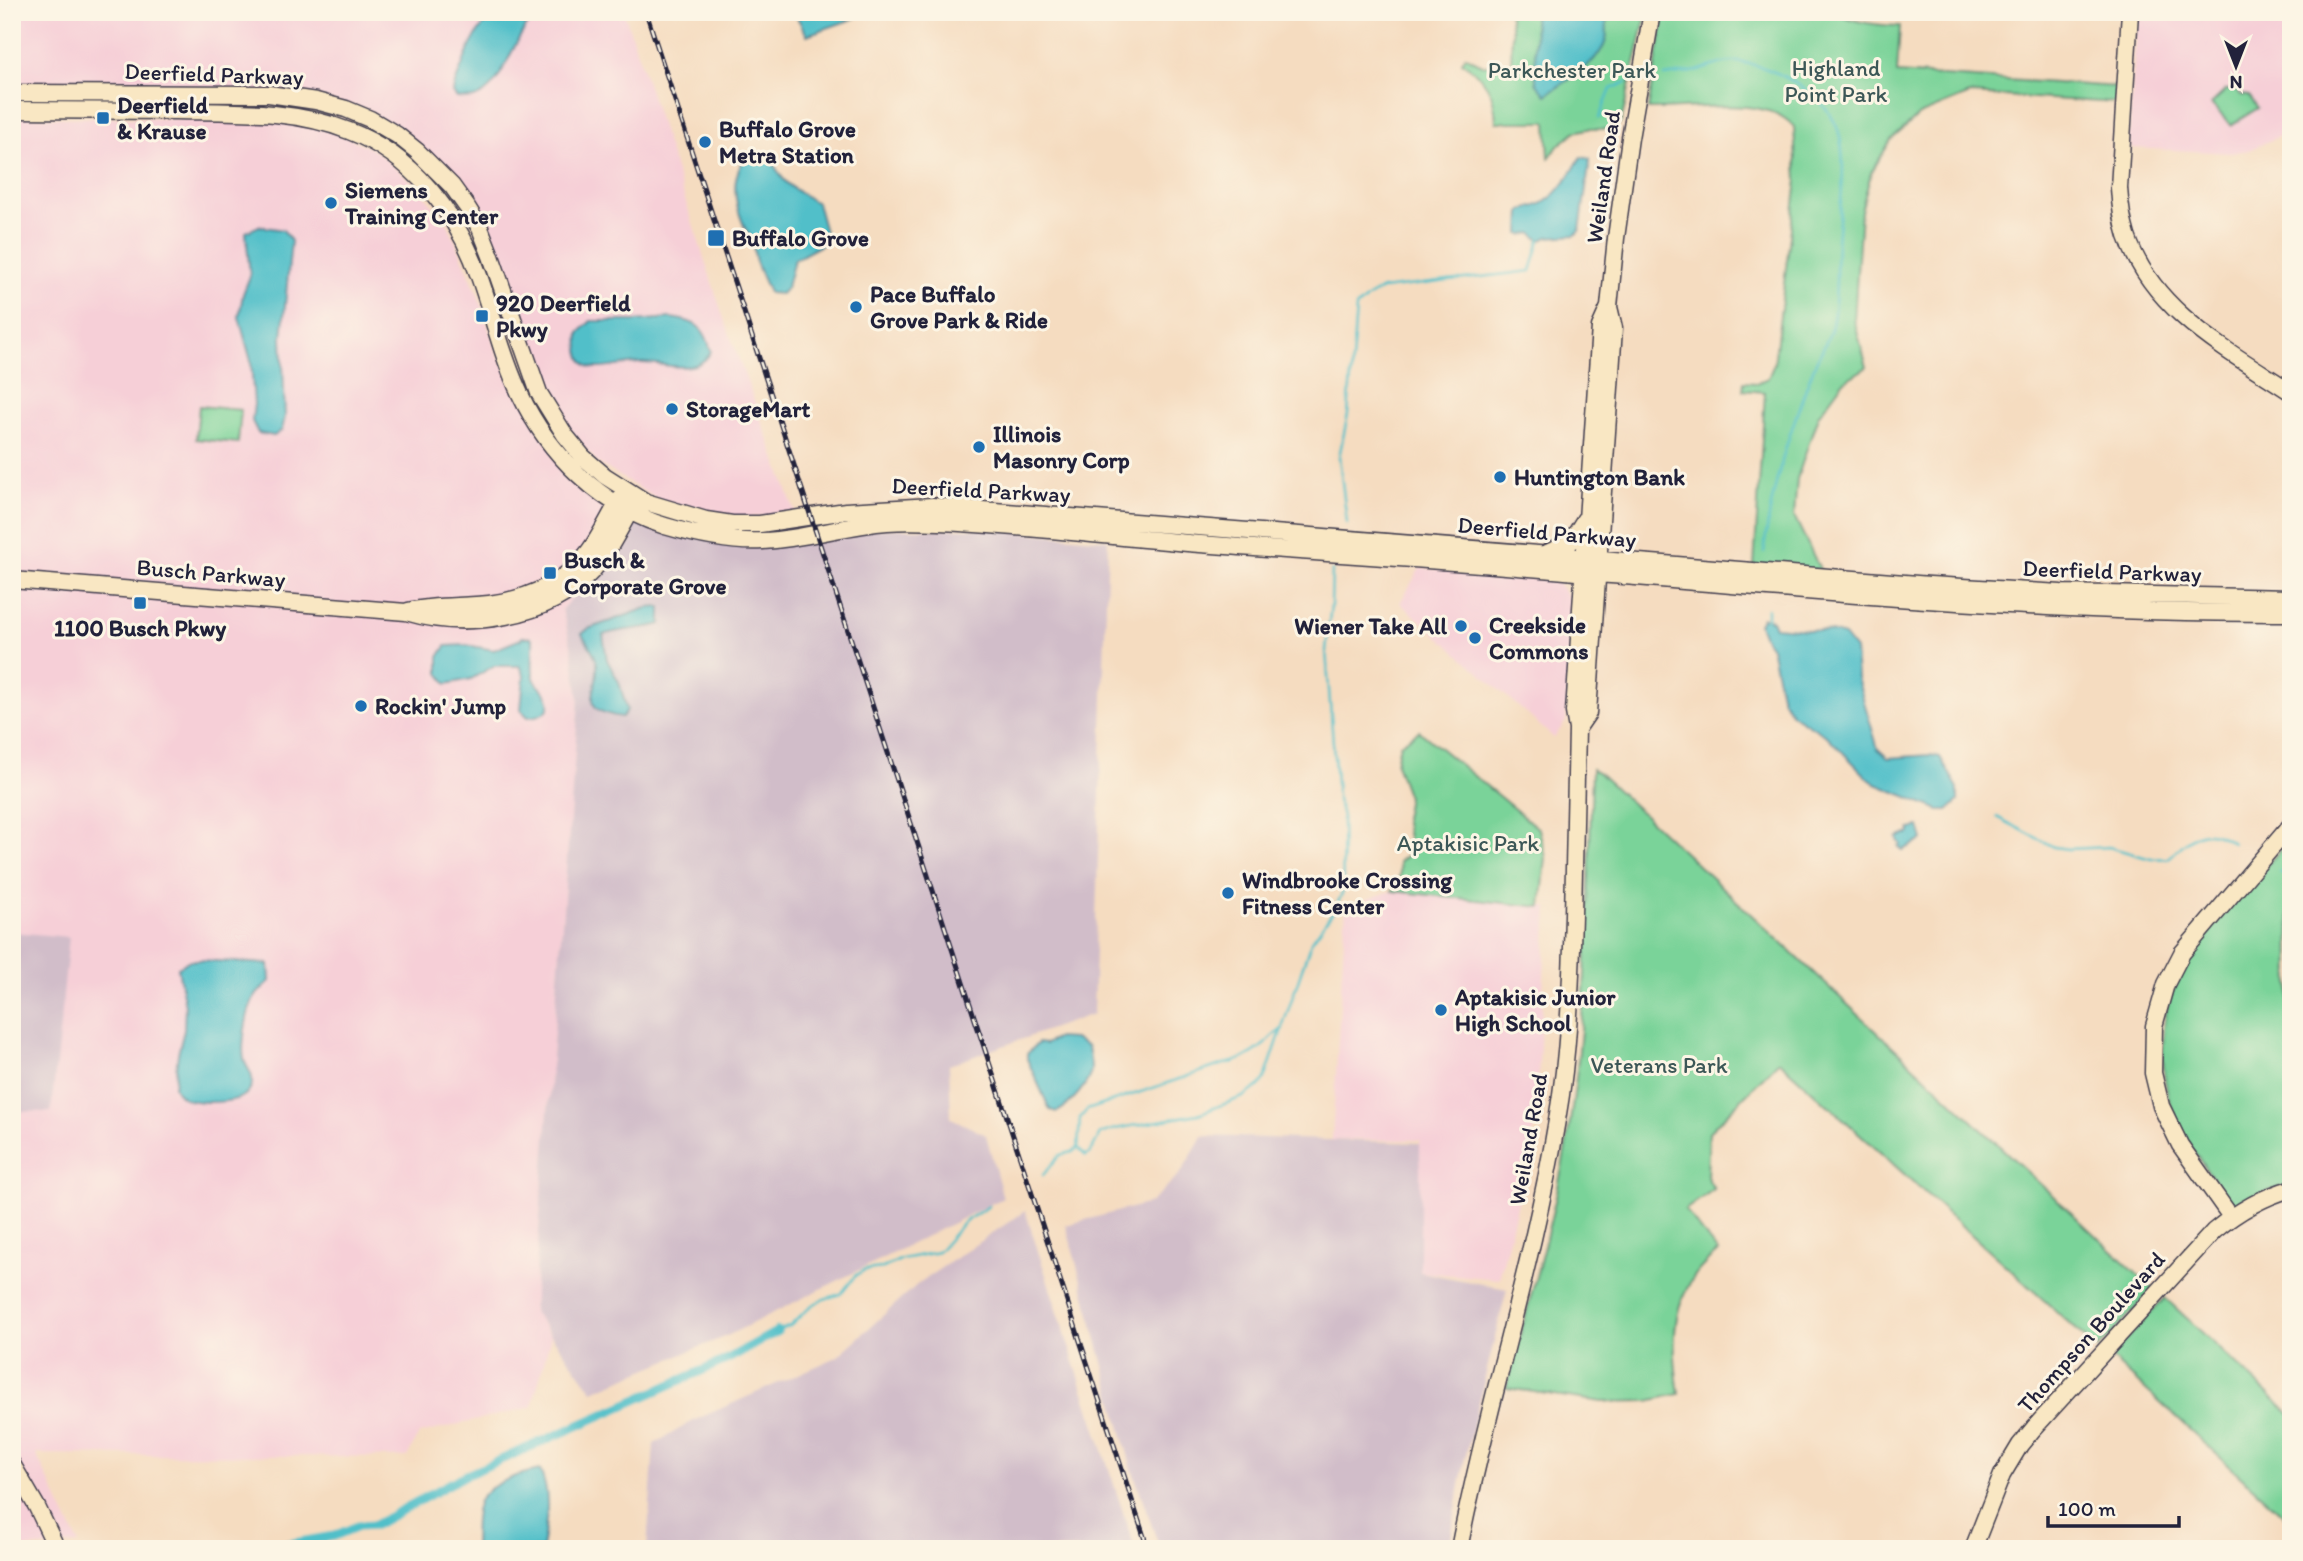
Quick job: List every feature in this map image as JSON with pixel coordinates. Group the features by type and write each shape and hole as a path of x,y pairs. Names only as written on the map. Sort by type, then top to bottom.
{"main road":[{"name":"Weiland Road","path":"1591,566 1587,513 1600,327 1609,307 1623,186 1652,12"},
{"path":"2130,12 2119,188 2127,236 2138,263 2151,284 2194,326 2291,392"},
{"name":"Deerfield Parkway","path":"12,93 287,95 346,109 397,135 443,176 480,228 539,393 550,413 583,457 627,501 706,520 760,524 846,510 932,506 1541,555 1591,566 1746,587 2101,610 2291,613"},
{"name":"Deerfield Parkway","path":"12,110 268,112 323,122 356,133 395,156 434,193 466,242 517,388 531,416 564,460 659,524 690,533 724,539 768,541 881,522 904,521 974,524 1211,545 2061,593 2291,598"},
{"name":"Weiland Road","path":"1459,1549 1473,1480 1546,1183 1558,1119 1569,1018 1577,729 1574,712 1614,328 1609,307"},
{"name":"Busch Parkway","path":"12,580 406,612 427,618 486,618 517,614 563,596 592,571 627,501"},
{"path":"1541,555 1564,548 1570,543 1587,513"},
{"path":"2231,1217 2180,1144 2161,1106 2153,1073 2154,1026 2165,984 2182,953 2291,825"},
{"name":"Thompson Boulevard","path":"1973,1549 2002,1475 2020,1445 2214,1231 2259,1200 2291,1189"},
{"path":"12,1464 57,1549"}],"shaded area":[{"path":"12,12 624,12 724,319 796,514 735,518 663,503 598,463 554,411 471,201 365,108 289,91 12,89"},
{"path":"2137,12 2291,12 2291,131 2249,150 2231,153 2132,148 2129,139"},
{"path":"12,117 287,120 342,134 377,152 418,187 448,224 477,292 497,354 583,487 597,502 633,521 603,564 562,609 572,649 579,699 533,1311 551,1336 532,1407 419,1434 407,1457 36,1454 79,1544 13,1549"},
{"path":"633,521 738,545 866,529 980,529 1108,540 1093,1014 949,1065 951,1118 986,1135 1003,1198 729,1335 593,1391 533,1311 579,699 572,649 562,609 603,564"},
{"name":"Creekside Commons","path":"1420,568 1557,581 1571,601 1566,721 1554,738 1400,603"},
{"name":"Aptakisic Junior High School","path":"1392,891 1548,907 1536,1113 1526,1170 1499,1279 1420,1272 1420,1140 1332,1140 1346,906"},
{"path":"12,932 69,937 51,1112 12,1111"},
{"path":"1203,1136 1420,1143 1420,1272 1507,1289 1464,1462 1449,1549 1160,1549 1131,1466 1066,1225 1150,1203 1181,1173"},
{"path":"1025,1211 1135,1549 647,1549 654,1444 695,1420 837,1357 919,1283"}],"green space":[{"name":"Parkchester Park","path":"1509,12 1647,12 1621,122 1612,129 1575,132 1559,145 1549,158 1547,122 1496,122 1494,103 1488,87 1462,62 1465,56 1482,65 1511,66 1512,32"},
{"name":"Highland Point Park","path":"1665,12 1834,12 1866,23 1900,26 1897,73 2118,87 2117,103 1970,94 1919,115 1891,140 1871,173 1861,211 1854,320 1867,367 1843,382 1818,416 1797,479 1794,516 1821,571 1754,566 1765,392 1743,390 1744,382 1756,383 1768,378 1774,364 1797,180 1794,127 1782,117 1765,110 1746,107 1648,109"},
{"path":"2226,90 2237,90 2241,95 2249,96 2258,108 2231,125 2211,104"},
{"path":"199,406 241,410 238,443 196,439"},
{"name":"Aptakisic Park","path":"1419,731 1539,829 1546,857 1541,907 1392,891 1400,875 1399,862 1411,852 1404,818 1408,797 1396,764 1400,744"},
{"name":"Veterans Park","path":"1592,769 2153,1289 2098,1349 1779,1061 1709,1132 1707,1177 1714,1189 1685,1210 1718,1252 1690,1282 1677,1316 1675,1354 1679,1394 1648,1401 1602,1402 1506,1388 1540,1262 1568,1135 1585,979"},
{"path":"2289,840 2291,1183 2235,1204 2228,1200 2202,1163 2174,1115 2168,1098 2164,1070 2165,1019 2175,985 2203,941"},
{"path":"2165,1298 2291,1415 2291,1522 2110,1357"}],"water":[{"path":"495,12 543,12 524,30 503,70 485,92 474,98 457,98 453,93 454,87 466,57 475,37"},
{"path":"794,12 859,13 853,19 807,35"},
{"path":"1534,12 1606,12 1607,37 1597,56 1581,71 1546,95 1536,82"},
{"path":"750,154 768,158 787,184 817,203 825,232 823,244 794,260 787,287 781,294 769,293 756,262 751,238 744,226 736,198 736,179 743,162"},
{"path":"1581,157 1590,159 1580,230 1575,235 1540,240 1532,233 1520,234 1521,212 1554,195"},
{"path":"259,226 283,230 291,241 282,338 285,417 282,430 274,436 258,433 252,421 254,404 251,361 239,317 250,276 246,232"},
{"path":"671,318 693,323 702,330 711,351 705,360 688,366 640,363 595,368 586,365 581,357 579,333 591,321"},
{"path":"661,607 661,624 603,635 607,660 619,682 627,710 622,717 599,710 593,700 597,664 582,634 588,629 647,608"},
{"path":"1762,618 1772,620 1775,627 1831,632 1844,636 1855,650 1857,678 1878,749 1888,758 1930,755 1940,757 1958,788 1958,801 1948,810 1939,810 1876,784 1828,737 1792,714 1782,699 1771,647 1759,624"},
{"path":"522,637 531,637 533,641 534,676 549,700 548,708 542,714 528,717 521,710 524,675 520,666 494,666 471,679 447,684 439,673 439,657 446,646 466,645 494,650"},
{"path":"1919,827 1923,840 1903,850 1899,847 1901,845 1897,838 1910,833 1910,829"},
{"path":"188,961 269,964 270,981 252,1002 245,1027 243,1053 252,1076 251,1087 243,1096 228,1101 192,1101 180,1095 174,1087 184,1030 185,1006 178,968"},
{"path":"1058,1038 1074,1039 1088,1047 1091,1070 1078,1094 1057,1112 1050,1110 1027,1054 1038,1043 1045,1044"},
{"path":"540,1470 547,1500 542,1549 474,1549 476,1510 485,1493 507,1480"}],"waterway":[{"path":"1665,76 1733,62 1753,64 1784,77 1814,97 1826,109 1840,137 1843,177 1833,319 1782,461 1764,552"},
{"path":"1599,118 1611,89 1627,82"},
{"path":"1347,523 1339,457 1348,414 1356,308 1382,289 1531,271 1540,240"},
{"path":"1043,1175 1060,1155 1078,1148 1086,1156 1100,1134 1198,1114 1243,1097 1265,1079 1311,942 1334,910 1343,892 1342,817 1337,796 1326,650 1332,571"},
{"path":"1767,608 1767,619"},
{"path":"1997,817 2054,847 2109,847 2151,859 2169,858 2191,838 2206,833 2232,843"},
{"path":"2280,872 2291,879"},
{"path":"1078,1148 1080,1118 1087,1110 1241,1059 1256,1051 1283,1029"},
{"path":"778,1331 790,1326 812,1305 841,1294 856,1275 865,1270 883,1268 902,1259 938,1252 964,1222 989,1206"},
{"path":"261,1549 334,1536 358,1526 375,1525 462,1477 726,1360 778,1331"}],"railway":[{"path":"646,12 1148,1549"}],"place":[{"name":"Deerfield & Krause","path":"103,118"},
{"name":"Buffalo Grove Metra Station","path":"705,142"},
{"name":"Siemens Training Center","path":"331,203"},
{"name":"Buffalo Grove","path":"716,238"},
{"name":"Pace Buffalo Grove Park & Ride","path":"856,307"},
{"name":"920 Deerfield Pkwy","path":"482,316"},
{"name":"StorageMart","path":"672,409"},
{"name":"Illinois Masonry Corp","path":"979,447"},
{"name":"Huntington Bank","path":"1500,477"},
{"name":"Busch & Corporate Grove","path":"550,573"},
{"name":"1100 Busch Pkwy","path":"140,603"},
{"name":"Wiener Take All","path":"1461,626"},
{"name":"Creekside Commons","path":"1475,638"},
{"name":"Rockin' Jump","path":"361,706"},
{"name":"Windbrooke Crossing Fitness Center","path":"1228,893"},
{"name":"Aptakisic Junior High School","path":"1441,1010"}]}
